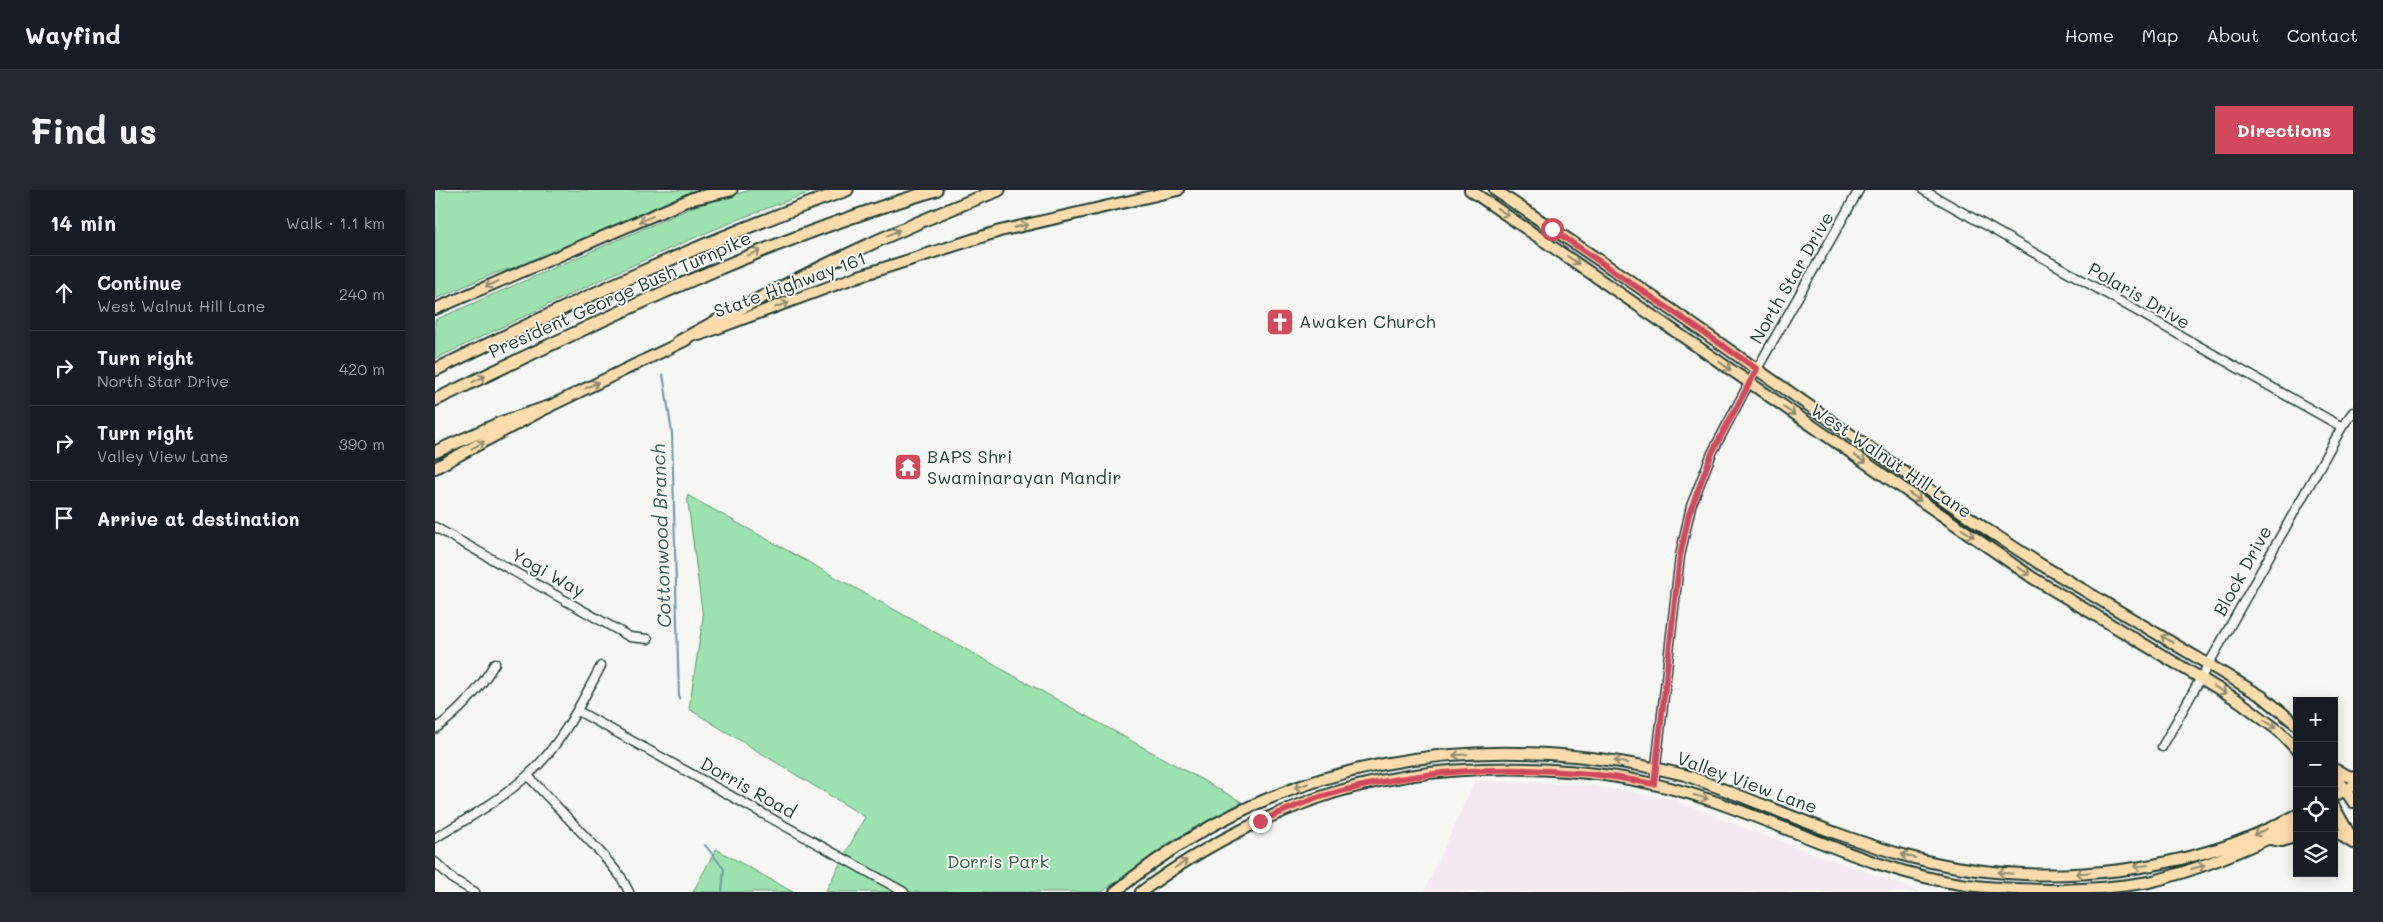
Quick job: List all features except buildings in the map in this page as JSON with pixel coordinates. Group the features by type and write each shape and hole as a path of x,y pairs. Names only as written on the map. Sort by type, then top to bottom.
{"highway":[{"path":"691,199 731,190"},
{"name":"President George Bush Turnpike","path":"435,370 661,262 753,224 847,190"},
{"name":"President George Bush Turnpike","path":"435,400 682,283 812,231 936,190"},
{"path":"678,342 772,291 896,232 999,190"},
{"path":"435,452 500,424 548,407"}],"main road":[{"path":"435,309 712,190"},
{"name":"State Highway 161","path":"435,468 548,407 678,342 856,277 1000,231 1177,190"},
{"name":"West Walnut Hill Lane","path":"1470,190 2033,578 2239,702 2279,731 2293,746"},
{"name":"West Walnut Hill Lane","path":"1495,190 2040,564 2263,697 2293,722"},
{"path":"1519,223 1527,212"},
{"path":"1878,472 1887,460"},
{"path":"1984,544 1992,532"},
{"name":"Valley View Lane","path":"1115,892 1158,860 1225,818 1264,799 1341,773 1414,757 1529,752 1614,760 1655,768 1685,775 1909,856 1956,867 2007,873 2054,876 2168,862 2218,849 2293,817"},
{"name":"Valley View Lane","path":"1141,892 1196,855 1260,821 1321,797 1389,780 1486,770 1532,770 1608,775 1654,784 1712,800 1906,872 1954,883 2005,889 2084,890 2123,887 2151,882 2226,857 2293,828"},
{"path":"2338,772 2353,778"},
{"path":"2338,776 2349,788 2353,801 2338,807"},
{"path":"2338,814 2353,841"},
{"path":"2336,832 2353,841"},
{"path":"2269,839 2282,841 2293,837"}],"street":[{"name":"North Star Drive","path":"1654,784 1680,556 1689,514 1708,462 1749,383 1859,190"},
{"name":"Polaris Drive","path":"1923,190 2341,427"},
{"path":"435,304 475,292"},
{"name":"Block Drive","path":"2162,747 2341,427 2353,412"},
{"name":"Yogi Way","path":"435,527 630,637 648,639"},
{"path":"435,729 478,689 495,663"},
{"path":"435,838 489,806 528,776 552,748 578,711 601,666"},
{"name":"Dorris Road","path":"578,711 904,892"},
{"path":"528,776 602,854 621,878 629,892"},
{"path":"435,862 454,880 475,892"}],"shaded area":[{"path":"1475,781 1587,785 1674,800 1754,832 1921,892 1424,892"}],"green space":[{"path":"435,190 695,190 525,264 493,274 435,299"},
{"path":"750,190 817,190 719,227 671,248 576,291 435,359 435,320 693,207"},
{"name":"Dorris Park","path":"687,495 1242,802 1172,841 1102,892 825,892 865,817 689,709 703,618"},
{"path":"716,849 793,892 693,892"}],"waterway":[{"name":"Cottonwood Branch","path":"663,374 672,433 679,699"},
{"name":"Cottonwood Branch","path":"705,845 724,869 722,892"}],"place":[{"name":"Awaken Church","path":"1280,322"},
{"name":"BAPS Shri Swaminarayan Mandir","path":"908,467"}],"route":[{"path":"1260,821 1311,800 1375,783 1453,772 1532,770 1572,772 1608,775 1654,784 1680,556 1689,514 1700,479 1712,453 1757,369 1636,284 1552,229"}]}
